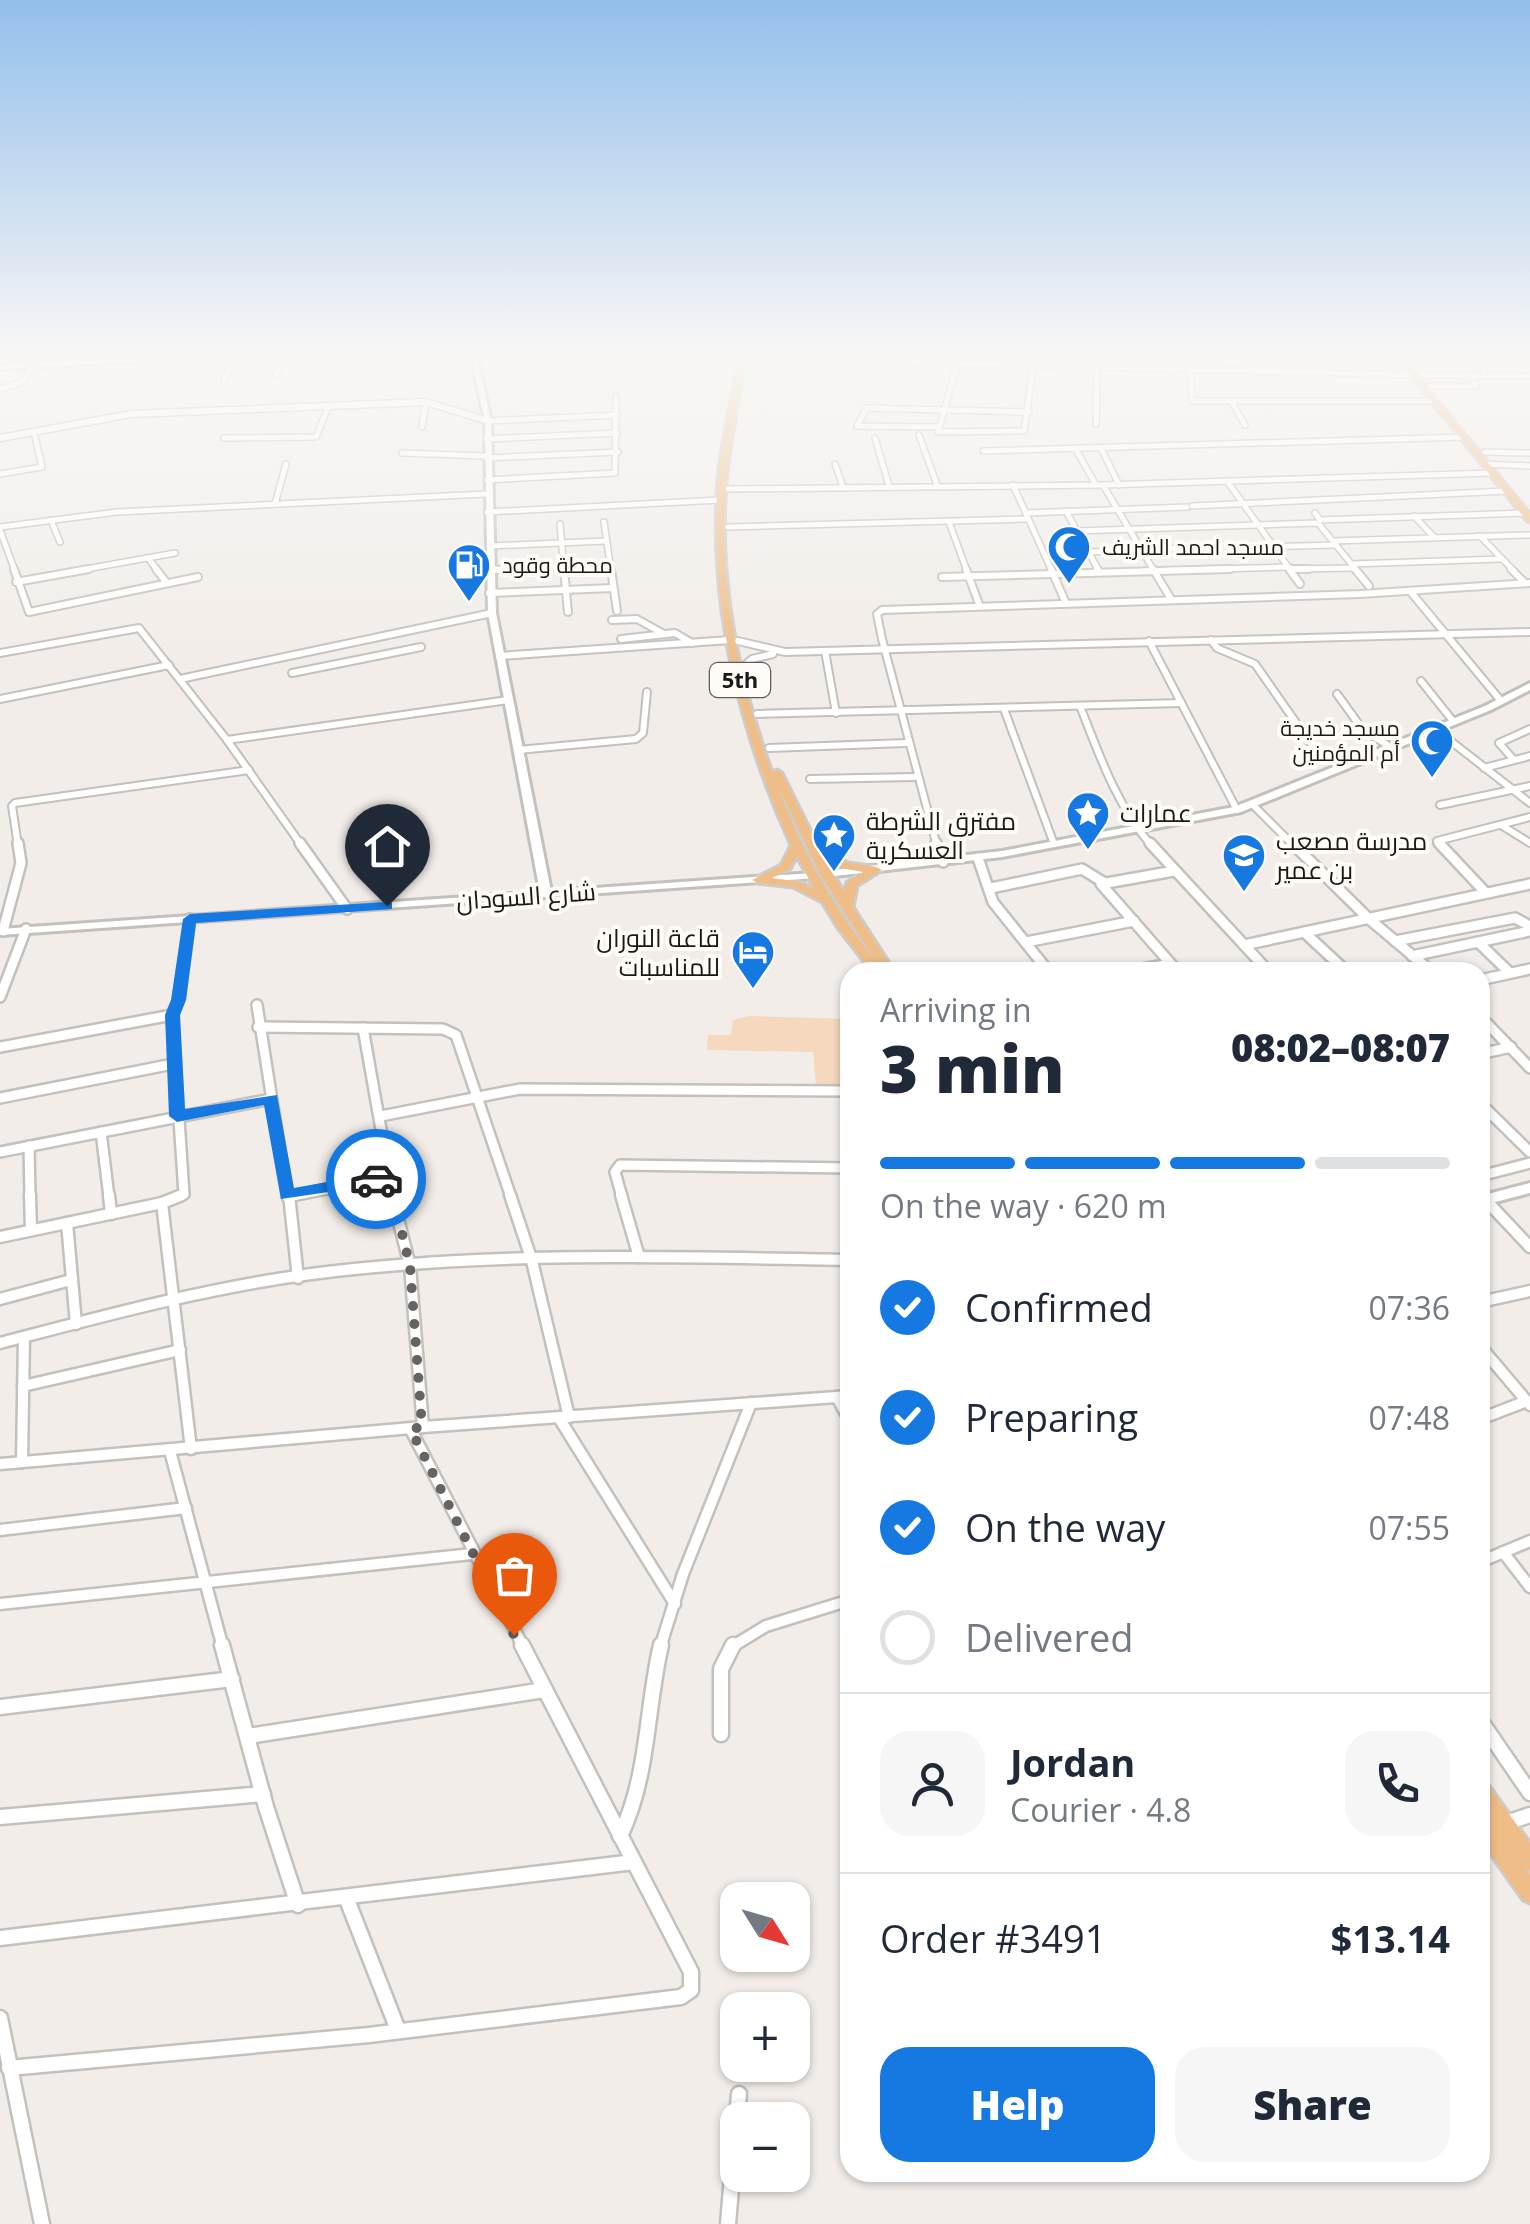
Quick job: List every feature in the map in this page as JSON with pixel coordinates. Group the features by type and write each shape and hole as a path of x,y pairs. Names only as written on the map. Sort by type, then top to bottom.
{"main road":[{"path":"486,460 489,593 546,895"},
{"name":"5th","path":"725,533 720,500 727,460"},
{"name":"5th","path":"732,460 722,592 778,810 828,903 852,943 869,962"},
{"path":"1485,460 1528,513"},
{"path":"1488,460 1528,513"},
{"name":"5th","path":"734,641 789,801 826,874 882,962"},
{"path":"826,874 978,858 1236,810 1501,702 1530,686"},
{"path":"758,880 786,866 796,846"},
{"path":"812,847 845,866 876,870"},
{"path":"847,909 851,884 876,870"},
{"name":"شارع السودان","path":"2,932 813,876"},
{"path":"758,880 804,887 828,903"},
{"path":"1490,1196 1530,1188"},
{"path":"1490,1804 1530,1860"},
{"path":"1490,1836 1530,1892"}],"street":[{"path":"0,474 42,465 41,460"},
{"path":"486,480 609,474 618,470 618,460"},
{"path":"881,460 889,486"},
{"path":"928,460 937,485"},
{"path":"1083,460 1119,510 1171,599"},
{"path":"1107,460 1119,484"},
{"path":"275,504 286,464"},
{"path":"836,464 843,487"},
{"path":"728,489 1284,480 1530,466"},
{"path":"1284,480 1301,499"},
{"path":"1227,481 1300,584"},
{"path":"1013,485 1064,602"},
{"path":"725,533 949,522 1066,511 1508,491"},
{"path":"198,576 30,612 16,582 0,528 117,512 486,494"},
{"path":"1426,494 1444,515"},
{"path":"1385,496 1402,516"},
{"path":"486,512 720,500"},
{"path":"1066,511 1100,572"},
{"path":"1314,514 1320,520 1528,513"},
{"path":"1414,516 1434,537"},
{"path":"51,520 60,542"},
{"path":"604,522 616,611"},
{"path":"949,522 979,604"},
{"path":"1076,531 1318,523 1369,586"},
{"path":"560,524 568,612"},
{"path":"1229,548 1530,534"},
{"path":"1480,536 1528,583"},
{"path":"489,546 606,541"},
{"path":"1088,552 1211,547"},
{"path":"16,582 175,552"},
{"path":"148,558 167,583"},
{"path":"0,560 9,559"},
{"path":"942,577 1502,559"},
{"path":"489,570 610,564"},
{"path":"943,862 914,777 901,710 883,649 877,614 882,610 1410,592 1528,583"},
{"path":"489,593 613,588"},
{"path":"1410,592 1501,702"},
{"path":"180,679 492,613"},
{"path":"612,620 637,619 664,634"},
{"path":"0,653 135,626 227,740 346,909"},
{"path":"744,666 759,656 786,652 1530,632"},
{"path":"621,638 681,635 692,643"},
{"path":"378,637 391,653"},
{"path":"1211,640 1217,648 1255,664 1311,744 1342,766"},
{"path":"498,656 734,641 786,652"},
{"path":"1149,641 1236,810"},
{"path":"292,673 421,647"},
{"path":"825,651 836,713"},
{"path":"0,699 169,666"},
{"path":"1421,681 1453,722"},
{"path":"518,750 636,739 644,733 646,692"},
{"path":"1336,694 1362,730 1389,746"},
{"path":"227,740 508,700"},
{"path":"757,714 1181,703"},
{"path":"1080,706 1106,770 1137,829 1260,962"},
{"path":"1004,709 1054,844"},
{"path":"1434,728 1530,803"},
{"path":"1513,759 1499,744 1530,729"},
{"path":"769,748 906,744"},
{"path":"1484,768 1530,756"},
{"path":"2,932 21,863 12,806 15,802 248,770"},
{"path":"810,779 914,777"},
{"path":"1440,804 1530,786"},
{"path":"1253,805 1368,918 1420,962"},
{"path":"1486,893 1436,844 1440,838 1530,817"},
{"path":"1501,825 1530,843"},
{"path":"978,858 993,902 1041,962"},
{"path":"991,888 1082,869 1092,872 1169,962"},
{"path":"1102,882 1174,870"},
{"path":"1244,945 1530,884"},
{"path":"1396,942 1515,918 1530,929"},
{"path":"0,1237 162,1203 178,1198 186,1190 177,1116 172,1015 179,1000 190,919"},
{"path":"1026,942 1134,921"},
{"path":"1412,956 1530,929"},
{"path":"0,997 26,930"},
{"path":"1304,932 1336,962"},
{"path":"1478,942 1510,973"},
{"path":"1490,978 1530,968"},
{"path":"256,1006 298,1278"},
{"path":"0,1047 172,1015"},
{"path":"1490,1026 1529,1064"},
{"path":"258,1027 452,1030 479,1096 532,1261 564,1417 675,1604"},
{"path":"9,2068 398,2030 681,1996 691,1990 690,1972 472,1554 417,1428 410,1266 388,1177 381,1116 363,1028"},
{"path":"1490,1052 1512,1048"},
{"path":"0,1098 173,1064"},
{"path":"381,1116 479,1096 552,1088 840,1091"},
{"path":"0,1152 272,1099"},
{"path":"1490,1113 1530,1152"},
{"path":"102,1132 110,1214"},
{"path":"29,1146 32,1230"},
{"path":"1490,1173 1530,1163"},
{"path":"639,1257 614,1172 620,1166 840,1168"},
{"path":"287,1195 388,1177"},
{"path":"162,1203 191,1449"},
{"path":"1490,1206 1530,1247"},
{"path":"67,1223 76,1324"},
{"path":"0,1343 174,1300 298,1278 410,1266 639,1257 840,1260"},
{"path":"0,1299 71,1280"},
{"path":"1490,1300 1530,1291"},
{"path":"22,1462 24,1336"},
{"path":"24,1386 180,1350"},
{"path":"1490,1358 1528,1403 1490,1416"},
{"path":"0,1464 840,1396"},
{"path":"620,1836 636,1808 644,1778 652,1681 675,1604 752,1403"},
{"path":"170,1451 263,1794 298,1905"},
{"path":"0,1530 186,1508"},
{"path":"1490,1558 1530,1540"},
{"path":"1503,1552 1530,1587"},
{"path":"0,1604 472,1554"},
{"path":"722,1734 722,1673 728,1649 749,1635 840,1603"},
{"path":"0,1706 232,1678"},
{"path":"248,1736 544,1690"},
{"path":"1490,1735 1530,1793"},
{"path":"0,1817 263,1794"},
{"path":"1504,1824 1530,1816"},
{"path":"0,1938 634,1862"},
{"path":"346,1897 398,2030"},
{"path":"0,2018 42,2224"},
{"path":"728,2224 739,2094"}],"shaded area":[{"path":"748,1016 840,1019 840,1086 816,1086 813,1052 707,1050 708,1035 731,1035 733,1020"}],"way so far":[{"path":"376,1179 388,1177 410,1266 422,1426 411,1430 514,1635"}],"place":[{"name":"مسجد احمد الشريف","path":"1069,585"},
{"name":"محطة وقود","path":"469,603"},
{"name":"مسجد خديجة أم المؤمنين","path":"1432,779"},
{"name":"عمارات","path":"1088,851"},
{"name":"مفترق الشرطة العسكرية","path":"834,873"},
{"name":"مدرسة مصعب بن عمير","path":"1244,893"},
{"name":"قاعة النوران للمناسبات","path":"753,990"}],"route":[{"path":"376,1179 287,1195 272,1099 177,1116 172,1015 179,1000 190,919 387,906"}]}
